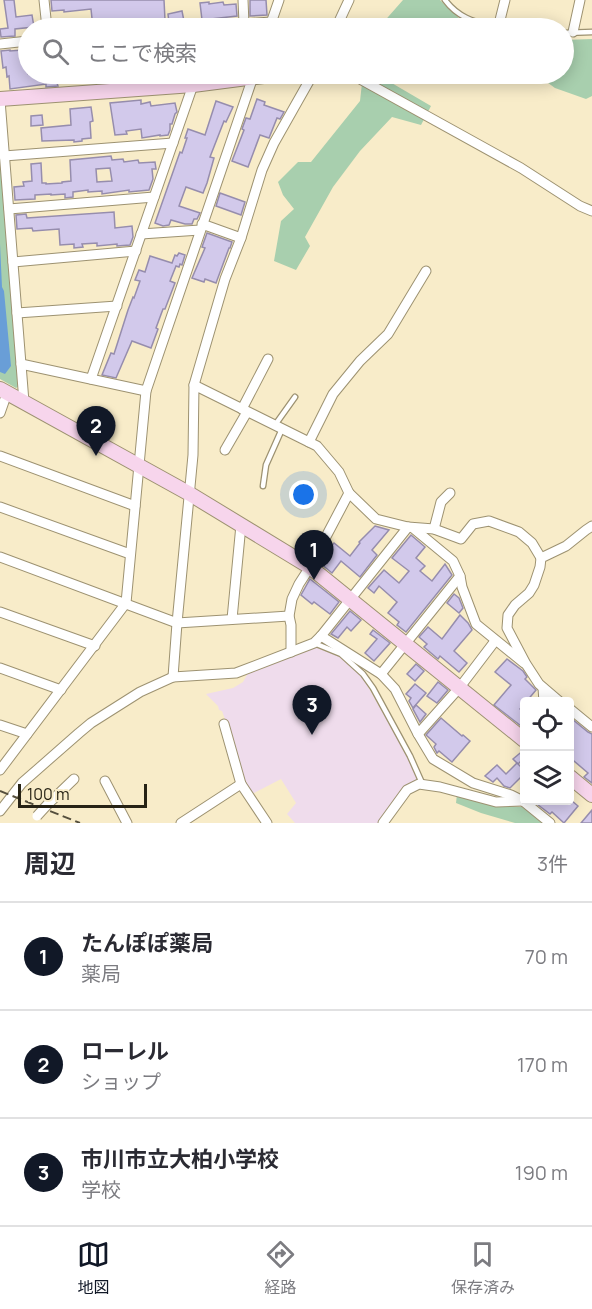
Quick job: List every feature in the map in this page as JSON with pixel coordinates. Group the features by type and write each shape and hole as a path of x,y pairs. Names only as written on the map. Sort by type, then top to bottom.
{"street":[{"path":"44,0 46,18"},
{"path":"243,0 244,18"},
{"path":"273,18 279,0"},
{"path":"341,18 349,0"},
{"path":"500,18 505,0"},
{"path":"573,18 580,0"},
{"path":"0,44 18,42"},
{"path":"124,84 124,90"},
{"path":"24,402 0,100 199,84"},
{"path":"0,770 126,603 146,391 251,84"},
{"path":"174,678 193,456 194,385 225,279 241,238 262,170 274,143 308,84"},
{"path":"369,84 521,168 580,206 592,210"},
{"path":"91,379 193,85"},
{"path":"4,156 173,143"},
{"path":"9,209 154,197"},
{"path":"141,234 201,227 241,238"},
{"path":"13,262 136,251"},
{"path":"309,442 333,394 360,361 388,334 426,271"},
{"path":"17,313 117,306"},
{"path":"225,450 268,359"},
{"path":"21,364 146,391"},
{"path":"194,385 317,446 339,472 349,493 376,519 410,528 434,529 461,539 473,524 489,521 519,532 532,543 541,558 540,567 529,593 508,615 507,628 539,684 554,697"},
{"path":"0,413 4,391 190,494 310,567 520,736"},
{"path":"0,456 135,506"},
{"path":"291,652 289,616 292,599 349,493"},
{"path":"434,529 441,502 450,493"},
{"path":"0,507 130,554"},
{"path":"232,619 241,525"},
{"path":"541,558 566,546 592,526"},
{"path":"410,528 453,561 476,624 526,664"},
{"path":"0,811 22,783 91,723 140,692 174,678 236,673 314,643 410,528"},
{"path":"0,557 177,623 289,616"},
{"path":"381,674 460,576"},
{"path":"0,612 95,646"},
{"path":"321,636 381,674 395,689 433,759 473,783 520,798"},
{"path":"418,735 460,687 495,641"},
{"path":"0,668 61,690"},
{"path":"543,688 544,697"},
{"path":"574,712 592,727"},
{"path":"0,724 27,734"},
{"path":"224,724 241,784 263,822"},
{"path":"34,820 74,779"},
{"path":"574,780 592,795"},
{"path":"105,782 128,823"},
{"path":"383,823 407,790 423,783 496,802 520,800"},
{"path":"181,823 241,784"},
{"path":"530,805 550,823"}],"lane":[{"path":"445,0 457,14 466,18"},
{"path":"574,33 592,32"},
{"path":"263,486 266,465 278,427 295,397"},
{"path":"314,643 341,654 363,674 373,688 423,783"}],"shaded area":[{"path":"315,647 343,658 363,678 420,781 380,823 295,823 287,814 296,803 281,779 250,795 242,783 222,711 206,694 233,688 243,682 248,673"}],"green space":[{"path":"403,0 440,0 459,18 387,18"},
{"path":"592,39 592,96 586,99 550,84 574,84 574,40"},
{"path":"362,84 393,84 431,106 421,125 392,117 360,151 333,187 305,237 310,246 296,270 274,261 281,221 294,209 283,195 278,182 298,162 311,162 360,101"},
{"path":"0,151 19,386 16,388 0,379"},
{"path":"457,794 493,805 522,807 542,823 515,823 481,813 456,803"}],"water":[{"path":"0,244 2,287 11,366 5,374 0,372"}],"building":[{"path":"4,0 14,0 16,17 32,15 32,18 18,18 15,36 1,37 0,29 8,28"},
{"path":"51,0 164,0 165,18 92,18 91,9 52,11"},
{"path":"250,0 266,0 267,15 250,16"},
{"path":"200,3 236,4 237,16 202,18"},
{"path":"182,11 183,18 168,18 168,14"},
{"path":"18,50 18,84 46,84 10,89 9,76 7,77 6,67 3,68 1,51"},
{"path":"46,84 57,84 58,86 46,87"},
{"path":"257,99 265,102 264,105 284,112 280,119 277,118 269,138 260,135 248,167 232,161 244,130 242,129 246,118 250,119"},
{"path":"141,100 141,104 150,102 151,106 175,103 177,112 170,124 168,135 142,138 141,129 115,135 110,103"},
{"path":"216,101 233,107 226,122 224,121 210,157 214,158 207,183 203,193 186,187 179,206 200,213 197,219 194,219 192,224 171,220 169,225 163,226 155,223 180,152 182,153 188,129 205,135"},
{"path":"91,107 93,121 90,122 91,138 74,142 74,140 42,141 41,128 71,125 70,109"},
{"path":"42,115 43,125 31,126 31,116"},
{"path":"111,156 112,160 123,159 124,162 138,160 139,163 155,162 156,169 152,169 153,179 149,190 102,194 102,191 88,192 88,190 73,192 73,197 65,198 65,194 51,194 35,195 35,199 15,200 14,187 24,186 23,182 32,181 31,164 41,163 42,183 62,183 71,181 70,160","holes":["110,168 112,181 97,182 96,169"]},
{"path":"220,193 245,202 241,215 216,206"},
{"path":"114,212 115,228 132,226 133,237 130,245 97,246 97,243 82,244 83,247 74,248 74,244 60,245 59,229 33,231 32,228 17,229 16,215 26,214 27,218"},
{"path":"207,233 232,242 216,283 192,278 205,248 202,247"},
{"path":"179,253 185,255 182,265 176,266 170,281 175,283 165,309 163,309 151,348 132,341 116,378 102,375 111,353 114,354 140,281 135,280 139,270 145,272 150,256 172,263 175,255"},
{"path":"375,526 389,530 372,550 377,555 360,577 341,561 332,573 320,563 324,554 334,543 350,556 359,542"},
{"path":"411,535 425,547 416,558 425,566 420,571 432,581 445,564 452,575 406,632 388,613 397,602 379,586 374,593 368,588 384,570 399,583 409,571 392,558"},
{"path":"310,579 339,602 330,614 301,595"},
{"path":"454,594 459,598 463,608 459,613 447,603"},
{"path":"350,611 361,620 351,631 347,627 338,638 331,634"},
{"path":"460,615 472,630 454,651 467,663 459,672 440,656 438,659 424,647 427,644 419,637 428,627 442,639"},
{"path":"373,630 390,643 374,661 365,653 377,639 370,634"},
{"path":"507,659 523,671 527,677 525,679 536,690 530,697 520,697 520,725 494,705 511,685 495,672"},
{"path":"416,664 424,671 415,681 407,674"},
{"path":"438,682 448,690 437,703 427,696"},
{"path":"415,684 426,693 413,708 409,701 411,698 406,694"},
{"path":"416,705 426,714 420,722 413,709"},
{"path":"441,718 470,741 452,762 439,751 437,753 434,747 436,744 426,735"},
{"path":"574,721 592,734 592,783 584,777 588,773 574,761"},
{"path":"520,753 518,764 513,759"},
{"path":"517,763 520,766 520,778 510,788 504,786 497,778 493,782 485,776 497,765 506,774"},
{"path":"574,803 578,806 564,823 552,812 550,814 538,805 574,805"},
{"path":"592,810 592,823 581,823"}],"railway":[{"path":"0,791 80,823"}],"place":[{"name":"ローレル","path":"96,456"},
{"name":"たんぽぽ薬局","path":"314,580"},
{"name":"市川市立大柏小学校","path":"312,735"}]}
